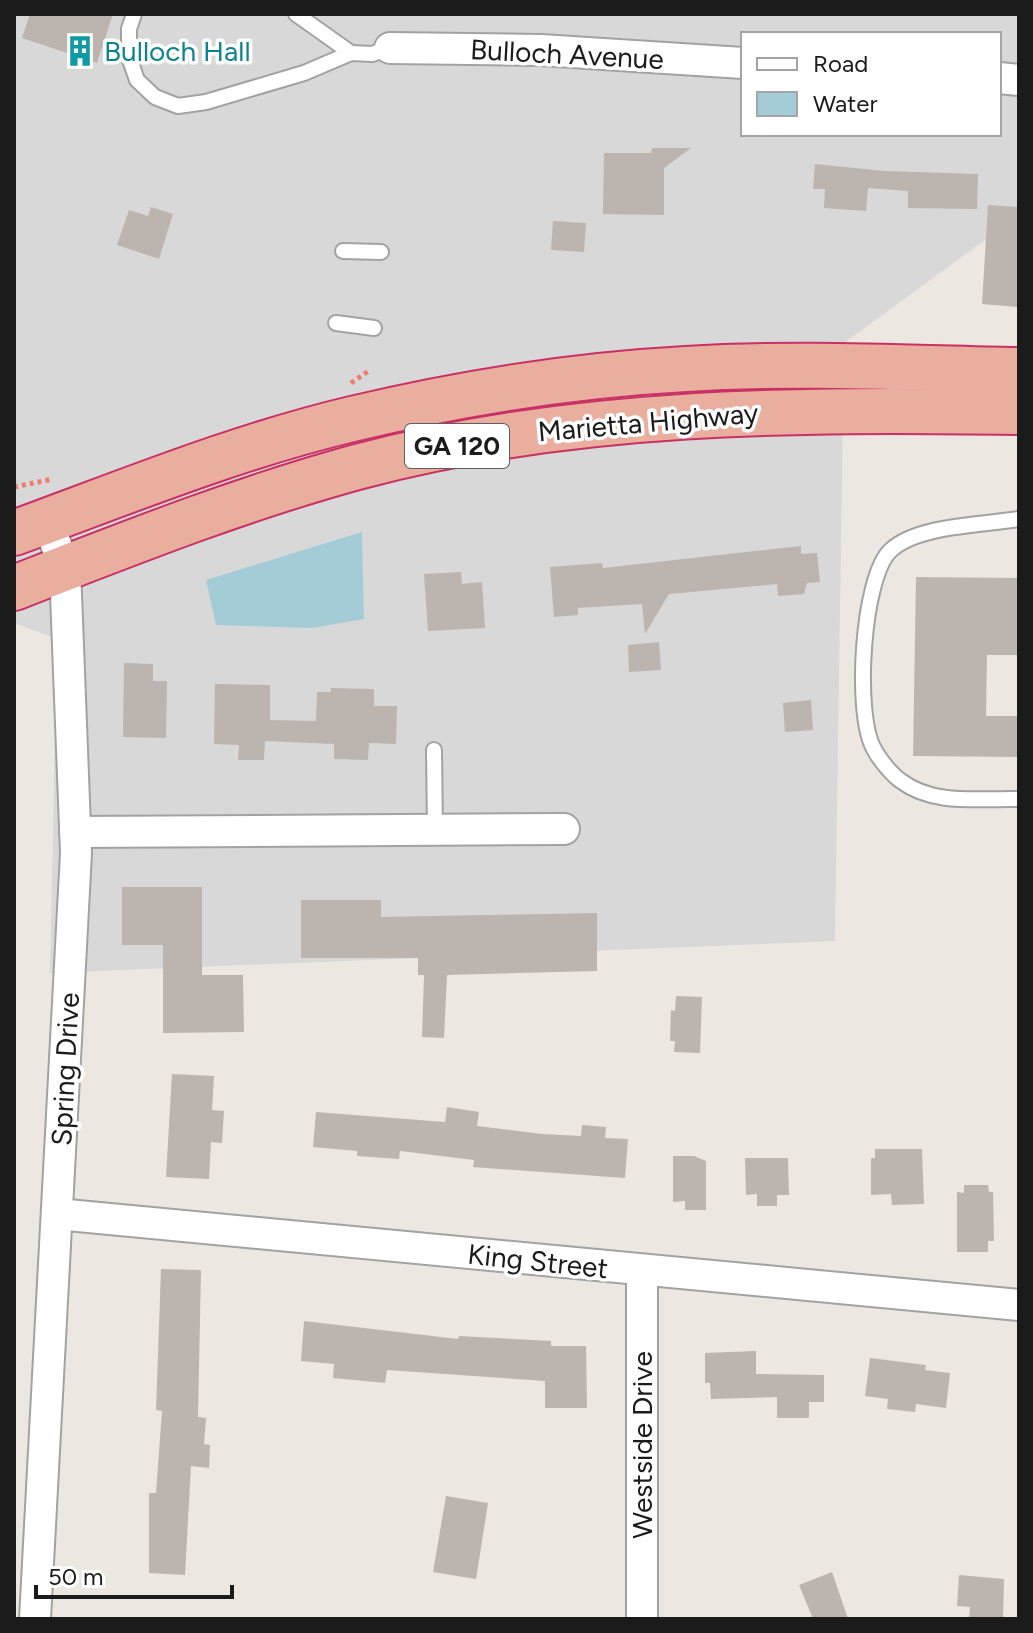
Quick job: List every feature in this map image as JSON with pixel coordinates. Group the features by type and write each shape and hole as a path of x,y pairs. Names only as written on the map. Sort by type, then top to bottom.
{"highway":[{"name":"Marietta Highway","path":"30,527 203,462 279,438 407,407 530,385 687,369 1019,370"},
{"name":"Marietta Highway","path":"14,588 216,512 359,467 531,433 627,420 763,411 1019,412"}],"street":[{"name":"Bulloch Avenue","path":"390,48 541,50 741,63"},
{"name":"Spring Drive","path":"30,527 65,568 75,832 35,1619"},
{"path":"75,832 564,829"},
{"name":"King Street","path":"57,1214 1019,1305"},
{"name":"Westside Drive","path":"642,1271 642,1619"}],"lane":[{"path":"134,14 129,29 129,57 137,80 155,97 178,106 206,102 304,73 351,53 372,54 390,48"},
{"path":"296,14 351,53"},
{"path":"343,251 381,252"},
{"path":"336,323 374,328"},
{"path":"1019,519 914,535 890,550 875,571 862,670 863,709 873,748 900,781 931,797 1019,799"},
{"path":"434,750 435,830"}],"shaded area":[{"path":"14,14 1019,14 1019,210 996,232 844,343 835,941 50,973 57,639 14,623"}],"water":[{"path":"362,532 364,619 312,628 216,625 206,580"}],"building":[{"name":"Bulloch Hall","path":"30,14 113,14 97,63 22,38"},
{"path":"652,148 691,148 664,168 664,215 603,214 604,153 651,153"},
{"path":"815,164 884,171 978,174 977,209 908,208 908,191 868,188 866,211 824,208 825,189 813,189"},
{"path":"988,205 1019,207 1019,307 982,304"},
{"path":"151,207 173,214 159,259 117,245 129,210 148,216"},
{"path":"553,221 586,223 584,252 551,250"},
{"path":"801,546 801,554 817,553 820,582 807,583 804,594 778,596 777,584 669,594 645,634 642,604 578,608 578,615 554,617 550,567 602,563 603,568"},
{"path":"461,572 462,584 482,582 485,628 428,631 424,574"},
{"path":"916,577 1019,578 1019,655 987,655 986,716 1019,716 1019,757 913,756"},
{"path":"659,642 661,670 629,672 628,645"},
{"path":"124,663 153,664 153,681 167,681 166,738 123,737"},
{"path":"215,684 270,685 270,720 316,721 317,692 331,692 331,688 374,689 374,706 397,706 396,744 369,743 368,760 334,759 334,744 265,741 264,760 238,760 239,745 214,744"},
{"path":"811,700 813,730 785,732 783,703"},
{"path":"122,887 202,887 202,975 243,975 244,1032 163,1033 163,945 122,945"},
{"path":"301,900 381,900 381,917 597,913 597,971 447,975 444,1038 422,1037 424,975 418,975 418,958 301,958"},
{"path":"676,996 702,997 700,1053 674,1052 675,1041 670,1041 671,1010 675,1011"},
{"path":"172,1074 214,1076 212,1110 224,1111 222,1143 211,1142 209,1179 166,1177"},
{"path":"447,1107 479,1112 477,1126 581,1136 582,1125 606,1127 605,1138 628,1139 625,1178 473,1167 474,1160 400,1151 399,1159 357,1156 357,1151 313,1147 316,1112 445,1122"},
{"path":"875,1149 922,1149 924,1204 892,1205 891,1194 871,1195 871,1158 875,1158"},
{"path":"673,1156 694,1156 706,1161 706,1210 685,1210 685,1201 673,1202"},
{"path":"745,1158 788,1158 789,1195 777,1195 777,1206 757,1206 757,1194 746,1195"},
{"path":"964,1185 988,1185 989,1192 993,1192 994,1241 988,1241 988,1252 957,1252 957,1192 964,1193"},
{"path":"161,1269 201,1270 198,1417 206,1418 204,1444 210,1445 209,1468 191,1466 185,1575 149,1573 149,1493 156,1493 162,1411 156,1410"},
{"path":"304,1321 458,1339 459,1336 551,1341 551,1346 586,1346 587,1408 545,1408 545,1381 387,1370 385,1383 333,1378 334,1364 301,1361"},
{"path":"756,1351 756,1374 824,1375 824,1402 809,1402 809,1418 777,1418 777,1397 711,1399 710,1383 705,1383 705,1353"},
{"path":"870,1358 926,1365 925,1370 950,1373 946,1408 916,1404 915,1412 887,1409 888,1399 865,1396"},
{"path":"446,1496 488,1503 476,1579 433,1572"},
{"path":"832,1572 848,1619 813,1619 799,1585"},
{"path":"959,1575 1004,1579 1003,1619 969,1619 970,1607 957,1606"}],"place":[{"name":"Bulloch Hall","path":"80,51"}]}
